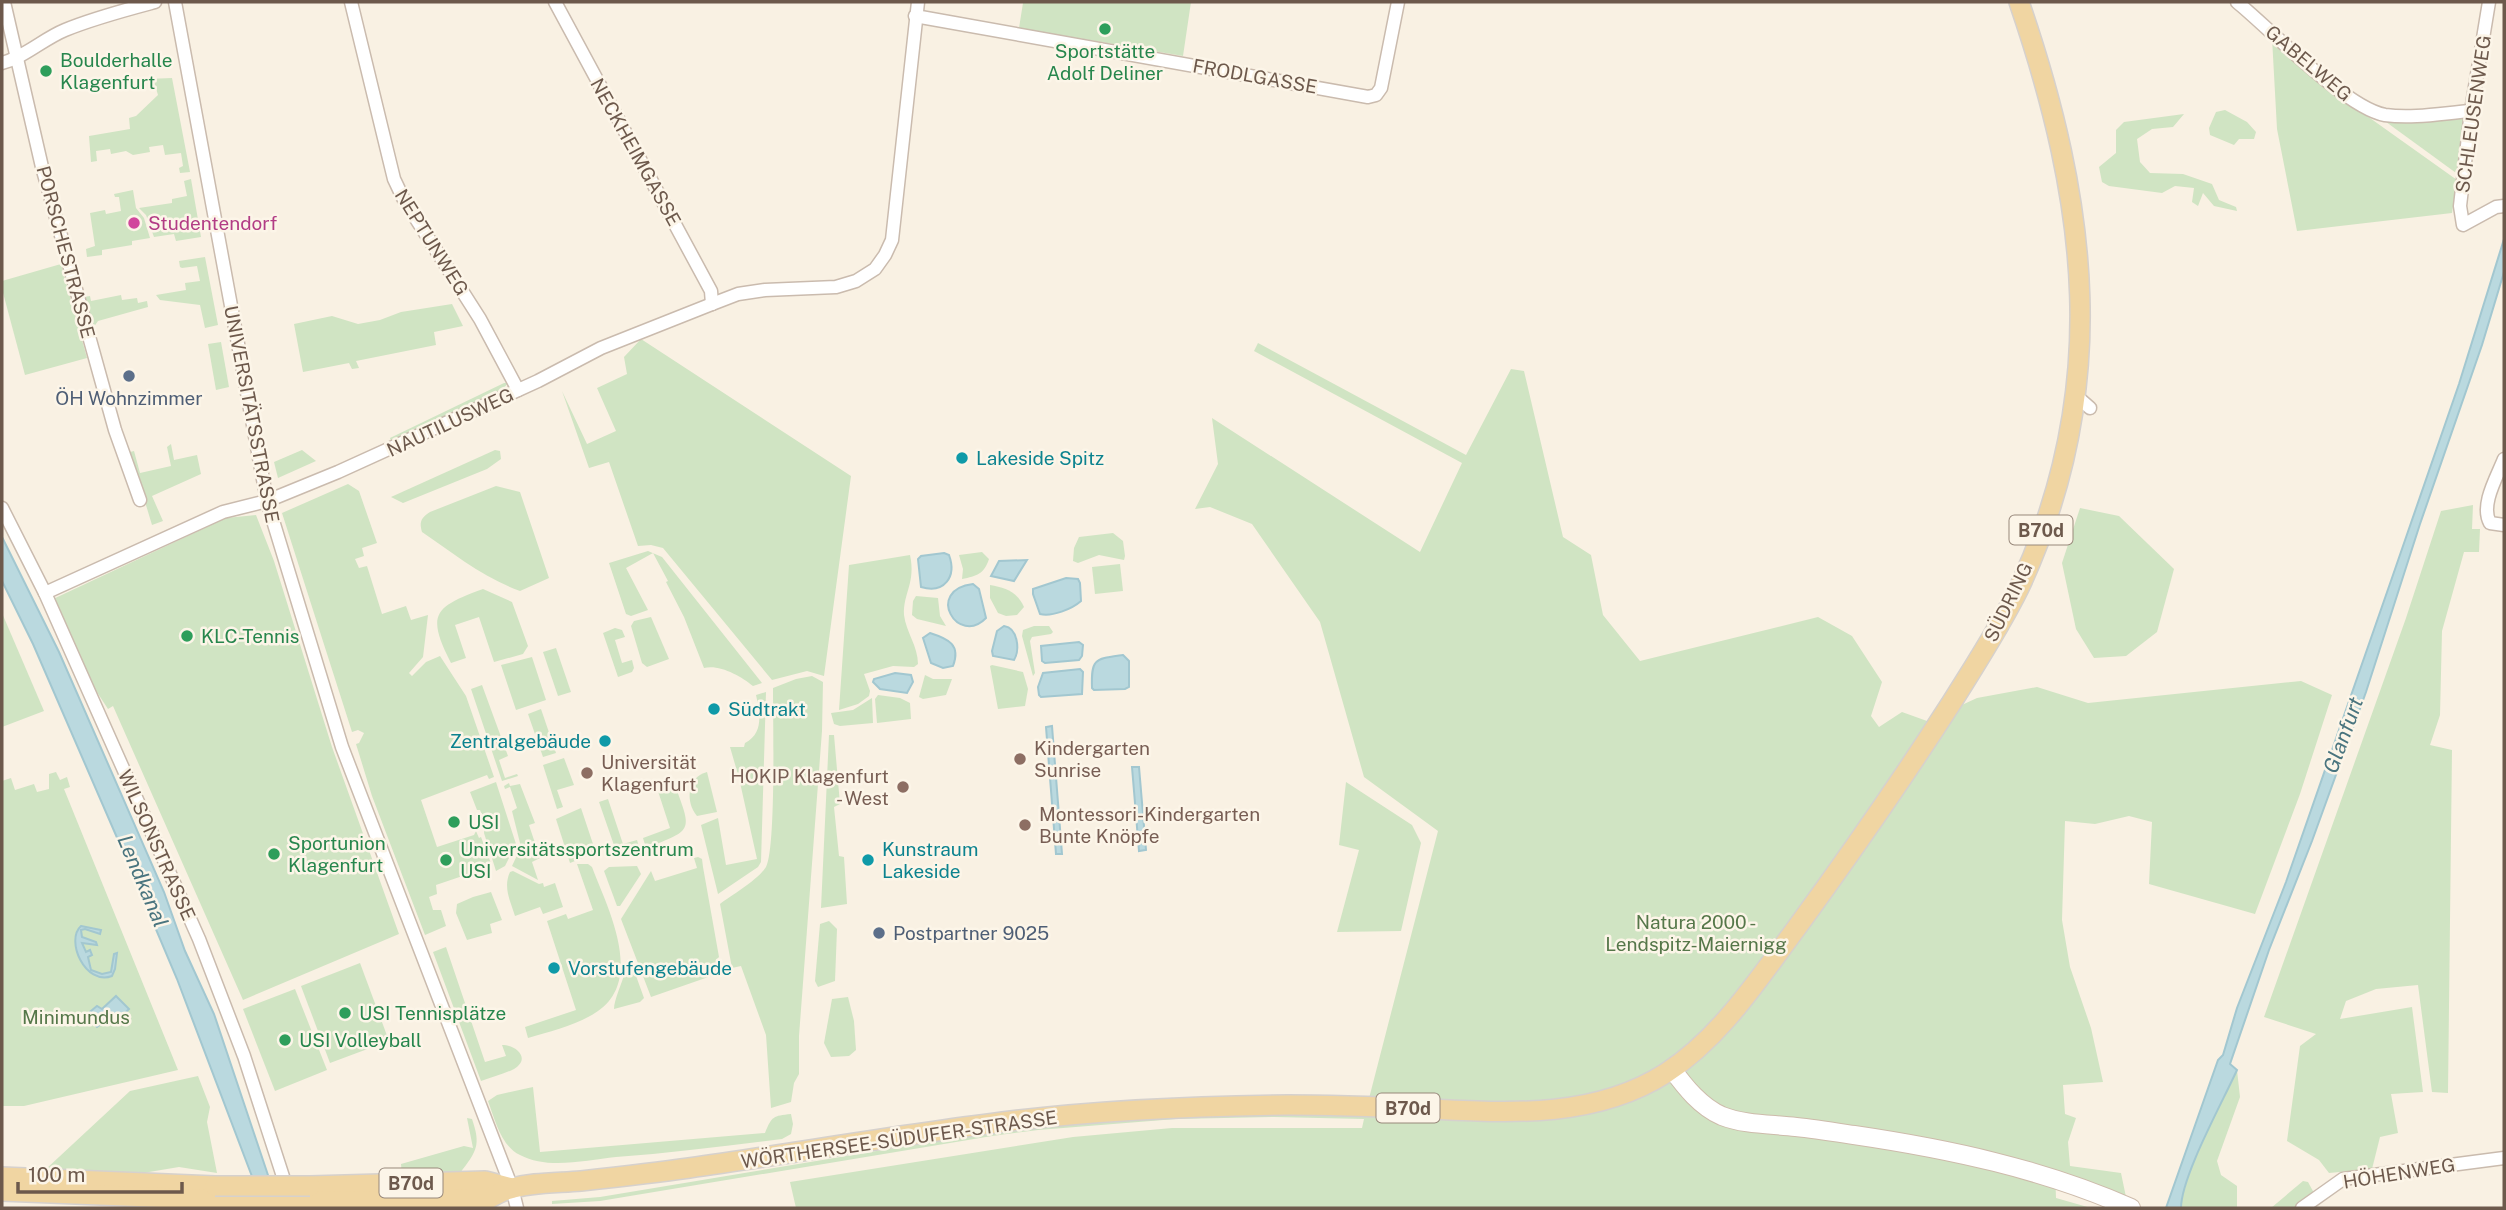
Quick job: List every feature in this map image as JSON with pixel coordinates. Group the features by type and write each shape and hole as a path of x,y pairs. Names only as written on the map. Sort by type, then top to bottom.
{"main road":[{"name":"SÜDRING","path":"1672,1069 1693,1053 1753,987 1853,850 1981,657 2019,587 2054,496 2069,439 2081,337 2081,279 2066,166 2042,72 2019,2"},
{"name":"WÖRTHERSEE-SÜDUFER-STRASSE","path":"2,1191 311,1194 485,1181 512,1188 650,1174 1017,1120 1167,1109 1289,1105 1526,1112 1571,1108 1605,1101 1648,1084 1672,1069"},
{"path":"1672,1069 1704,1105 1722,1115 1750,1123 1832,1132 1933,1148 2046,1175 2101,1202 2131,1208"},
{"name":"WÖRTHERSEE-SÜDUFER-STRASSE","path":"2,1177 215,1193"}],"street":[{"name":"PORSCHESTRASSE","path":"4,2 16,59 75,285 139,500"},
{"path":"2,63 16,59 42,41 65,30 104,15 155,2"},
{"name":"UNIVERSITÄTSSTRASSE","path":"175,2 267,501 342,747 512,1188 517,1208"},
{"name":"NEPTUNWEG","path":"351,2 384,147 394,179 404,200 480,320 518,390"},
{"name":"NECKHEIMGASSE","path":"555,2 711,291 712,304"},
{"path":"915,16 918,2"},
{"name":"FRODLGASSE","path":"915,16 1368,97 1376,95 1381,88 1398,2"},
{"name":"GABELWEG","path":"2237,2 2329,82 2371,111 2386,115 2416,115 2471,111"},
{"name":"SCHLEUSENWEG","path":"2489,2 2471,111 2460,206 2463,225 2496,207 2504,206"},
{"name":"NAUTILUSWEG","path":"45,593 223,512 267,501 380,454 601,348 712,304 752,292 798,287 836,287 861,279 875,270 891,240 915,16"},
{"path":"2074,394 2090,408"},
{"path":"2504,458 2489,499 2487,516 2490,523 2504,525"},
{"name":"WILSONSTRASSE","path":"2,508 45,593 199,939 244,1056 288,1192"},
{"name":"HÖHENWEG","path":"2302,1208 2343,1179 2504,1158"}],"green space":[{"name":"Sportstätte Adolf Deliner","path":"1020,2 1191,2 1183,56 1019,28 1023,3"},
{"path":"2272,38 2346,101 2457,180 2452,213 2297,231 2277,129"},
{"path":"172,78 190,172 180,173 179,168 183,166 181,153 165,155 163,145 149,147 150,152 133,155 126,151 111,154 110,149 96,151 97,161 91,162 89,136 130,129 129,118 136,116 158,95 155,85 147,79"},
{"path":"2225,110 2247,122 2256,132 2254,139 2239,139 2234,145 2210,135 2209,128 2216,112"},
{"path":"2371,111 2471,111 2463,178"},
{"path":"2184,114 2173,127 2152,129 2137,139 2140,162 2150,173 2183,174 2212,184 2219,200 2236,207 2237,211 2214,206 2203,193 2198,206 2192,202 2194,188 2175,186 2162,193 2109,186 2102,182 2099,167 2116,153 2116,130 2124,122"},
{"path":"191,179 201,237 176,241 174,234 154,237 146,215 139,208 172,203 172,199 187,196 184,181"},
{"path":"133,190 136,208 144,218 150,238 132,241 132,245 102,250 102,255 87,257 86,249 95,246 90,213 121,211 119,197 114,194"},
{"path":"205,257 218,325 205,328 200,305 160,300 156,295 186,290 185,283 200,281 197,266 182,268 179,261"},
{"path":"61,264 87,358 25,375 2,281"},
{"path":"121,295 122,300 137,298 138,303 147,301 148,307 98,321 93,328 84,297 90,296 91,301"},
{"path":"452,304 463,326 434,332 436,345 356,361 359,368 352,369 349,363 303,372 294,324 332,316 358,324 401,312"},
{"path":"641,339 851,476 824,676 807,671 772,680 663,548 638,546 609,462 589,468 562,391 587,444 616,431 597,388 627,374 624,357"},
{"path":"221,342 229,387 216,390 208,344"},
{"name":"Natura 2000 - Lendspitz-Maiernigg","path":"1258,343 1466,455 1511,369 1524,371 1563,537 1591,555 1603,615 1640,661 1818,617 1852,636 1882,682 1871,716 1879,727 1902,712 1927,721 1977,698 2037,687 2088,703 2301,681 2332,695 2300,794 2255,914 2149,884 2152,822 2129,816 2095,824 2065,821 2062,920 2070,967 2091,1028 2103,1082 2063,1085 2065,1114 2076,1118 2068,1142 2070,1166 2121,1173 2126,1197 2055,1171 2056,1198 2091,1208 796,1208 790,1182 1073,1137 1172,1128 1362,1128 1364,1119 1274,1117 1176,1119 1038,1130 600,1201 552,1204 552,1201 600,1197 991,1132 1177,1115 1365,1114 1438,831 1364,777 1320,622 1252,524 1210,507 1195,509 1218,464 1212,418 1420,552 1462,463 1254,351"},
{"path":"508,383 503,389 392,443 390,438"},
{"path":"171,444 174,460 197,455 201,474 152,496 163,521 152,525 130,452 134,451 140,473 171,466 167,447"},
{"path":"302,450 316,461 278,478 274,462"},
{"path":"495,450 500,451 501,459 487,469 403,503 391,497"},
{"path":"348,484 359,491 377,543 362,548 364,556 355,559 359,568 367,566 382,614 406,606 411,620 428,615 423,657 409,673 412,676 426,662 440,656 466,696 494,777 489,779 487,775 421,800 437,847 474,835 476,831 492,866 436,885 437,894 429,897 433,910 441,910 446,926 425,935 372,796 356,744 364,733 358,730 352,732 282,513"},
{"path":"496,486 520,492 549,578 520,591 470,565 421,529 422,520 430,512"},
{"path":"2473,505 2472,529 2480,529 2479,552 2464,552 2442,631 2440,715 2430,745 2452,750 2448,1093 2432,1092 2418,985 2376,989 2346,1001 2340,1019 2412,1007 2423,1092 2391,1094 2398,1133 2380,1137 2372,1169 2329,1173 2319,1160 2287,1141 2300,1046 2316,1034 2264,1017 2406,618 2441,511"},
{"path":"2080,508 2119,516 2174,569 2157,632 2126,656 2094,658 2076,629 2062,563"},
{"path":"256,515 274,561 332,747 399,934 243,1000 113,706 108,709 93,686 51,600 226,518"},
{"path":"1113,533 1123,541 1124,560 1099,555 1078,563 1073,561 1074,548 1079,537"},
{"path":"648,551 653,553 626,568 648,610 631,616 626,614 609,563"},
{"path":"982,552 989,559 985,568 976,575 962,579 963,569 959,555"},
{"path":"653,553 662,557 762,683 753,686 730,672 704,668 684,617"},
{"path":"910,555 911,573 904,615 918,664 914,667 893,666 864,674 869,696 858,704 839,710 849,565"},
{"path":"1120,564 1123,591 1095,594 1092,567"},
{"path":"990,585 1010,591 1024,607 1017,615 1006,616 998,613 990,598"},
{"path":"483,589 512,602 528,646 523,654 494,662 479,617 455,625 466,658 451,663 439,633 439,614 454,601"},
{"path":"916,596 938,598 940,616 946,626 917,619 912,615"},
{"path":"2,613 44,711 2,727"},
{"path":"651,617 669,659 647,667 642,663 631,626 634,621"},
{"path":"1034,626 1049,626 1053,632 1032,637 1030,641 1035,673 1033,676 1022,636 1023,630"},
{"path":"615,628 622,630 625,637 615,640 622,663 632,660 634,668 632,672 618,677 603,633"},
{"path":"556,648 571,692 558,696 543,652"},
{"path":"532,657 546,700 516,710 501,665"},
{"path":"990,666 1023,672 1028,689 1025,706 998,709"},
{"path":"925,675 933,679 952,679 946,695 923,699 919,697"},
{"path":"812,676 823,682 822,731 799,1036 799,1074 794,1083 791,1102 771,1108 766,1035 741,966 732,968 720,904 757,877 766,867 769,855 773,810 773,688"},
{"path":"482,685 508,756 499,760 505,778 517,774 518,776 502,781 471,689"},
{"path":"766,692 761,862 758,867 718,894 701,825 718,818 726,865 757,859 730,747 744,747 755,734 759,722 756,695"},
{"path":"878,695 900,698 910,703 911,719 877,723 875,699"},
{"path":"872,698 873,723 840,726 834,724 831,713 853,710"},
{"path":"541,709 556,753 543,757 528,714"},
{"path":"829,735 834,735 840,804 834,807 839,856 844,857 847,904 821,908"},
{"path":"564,758 574,785 557,790 563,807 557,809 543,765"},
{"name":"Minimundus","path":"56,772 60,780 67,777 70,787 64,789 178,1070 24,1106 2,1106 2,781 11,778 15,790 34,784 37,792 49,789 49,774"},
{"path":"707,772 717,812 697,816 691,804 690,791 695,779"},
{"path":"669,780 674,782 680,798 686,819 685,826 674,837 646,848 643,838 670,828 656,785"},
{"path":"496,782 516,844 505,866 496,871 484,833 485,826 490,824 485,814 482,815 480,810 477,810 470,792"},
{"path":"1346,782 1412,825 1421,843 1401,931 1337,932 1359,850 1339,845"},
{"path":"509,783 510,786 520,784 535,823 529,825 540,858 532,862 538,880 512,866 521,847 512,811 517,808 510,787 505,789 504,786"},
{"path":"608,799 623,844 637,840 640,850 622,856 616,851 599,802"},
{"path":"581,808 595,850 590,855 570,863 556,819"},
{"path":"694,858 702,859 719,957 716,960 717,974 651,997 621,919 651,871 655,881 697,868"},
{"path":"577,864 588,864 592,867 613,921 621,961 619,980 612,997 598,1011 573,1024 528,1038 525,1027 576,1010 547,921 566,914 568,919 593,910"},
{"path":"637,866 641,874 620,906 617,906 604,871 609,867"},
{"path":"510,872 539,884 543,883 544,887 555,883 563,907 543,914 540,907 515,916 507,888"},
{"path":"491,892 502,920 490,924 492,933 467,940 456,913 457,904"},
{"path":"829,921 837,929 835,981 818,987 815,981 820,924"},
{"path":"446,947 485,1062 506,1056 502,1045 513,1047 522,1057 514,1069 481,1081 433,952"},
{"name":"USI Tennisplätze","path":"360,963 389,1041 330,1063 301,986"},
{"path":"630,970 635,973 644,998 640,1002 614,1009 625,972"},
{"name":"USI Volleyball","path":"295,989 327,1070 275,1091 243,1009"},
{"path":"848,997 854,1021 856,1050 849,1056 831,1057 824,1043 832,999"},
{"path":"2237,1070 2240,1097 2217,1161 2221,1175 2237,1186 2237,1208 2181,1208 2195,1159"},
{"path":"198,1076 210,1107 207,1122 217,1173 179,1167 137,1174 45,1170 130,1091"},
{"path":"533,1087 540,1152 765,1133 769,1123 780,1115 791,1114 793,1124 791,1134 782,1139 580,1162 543,1162 531,1160 513,1151 499,1132 488,1101 497,1095"},
{"path":"467,1118 472,1119 477,1142 474,1153 460,1173 402,1177 401,1164 464,1146 473,1148"},
{"path":"2303,1181 2308,1182 2314,1193 2296,1208 2271,1208"}],"water":[{"name":"Glanfurt","path":"2504,239 2504,272 2482,345 2366,692 2269,950 2230,1064 2237,1070 2195,1159 2181,1208 2166,1208 2218,1060 2223,1055 2237,1008 2286,882 2459,384"},
{"name":"Lendkanal","path":"2,537 59,652 164,892 185,951 214,1014 279,1208 264,1208 177,979 33,644 2,581"},
{"path":"944,553 949,555 951,563 947,582 936,588 921,587 918,559 921,556"},
{"path":"1027,560 1014,581 991,576 999,561"},
{"path":"1066,578 1078,579 1081,601 1062,612 1040,614 1033,589"},
{"path":"973,584 979,589 986,618 975,625 965,626 957,622 948,605 950,596 958,588"},
{"path":"1004,626 1015,635 1017,651 1014,660 993,656 997,631"},
{"path":"930,633 952,644 955,653 953,666 943,668 931,663 923,638"},
{"path":"1079,642 1083,645 1079,660 1042,661 1041,646"},
{"path":"1123,655 1129,661 1129,687 1094,690 1094,665 1101,659"},
{"path":"1080,669 1083,672 1082,694 1039,695 1038,687 1043,673"},
{"path":"895,673 911,675 913,682 907,693 880,689 873,682 874,679"},
{"path":"1052,726 1062,854 1056,854 1046,727"},
{"path":"1132,767 1139,767 1146,850 1139,851"},
{"path":"81,926 101,930 100,934 81,930 82,937 96,942 97,945 82,943 86,952 90,950 92,955 88,957 91,970 102,974 111,972 114,954 117,953 112,976 94,974 80,960 75,941"},
{"path":"116,996 129,1009 119,1019 113,1015 97,1027 86,1015 97,1006 102,1009"}],"place":[{"name":"Sportstätte Adolf Deliner","path":"1105,29"},
{"name":"Boulderhalle Klagenfurt","path":"46,71"},
{"name":"Studentendorf","path":"134,223"},
{"name":"ÖH Wohnzimmer","path":"129,376"},
{"name":"Lakeside Spitz","path":"962,458"},
{"name":"KLC-Tennis","path":"187,636"},
{"name":"Südtrakt","path":"714,709"},
{"name":"Zentralgebäude","path":"605,741"},
{"name":"Kindergarten Sunrise","path":"1020,759"},
{"name":"Universität Klagenfurt","path":"587,773"},
{"name":"HOKIP Klagenfurt - West","path":"903,787"},
{"name":"USI","path":"454,822"},
{"name":"Montessori-Kindergarten Bunte Knöpfe","path":"1025,825"},
{"name":"Sportunion Klagenfurt","path":"274,854"},
{"name":"Universitätssportszentrum USI","path":"446,860"},
{"name":"Kunstraum Lakeside","path":"868,860"},
{"name":"Postpartner 9025","path":"879,933"},
{"name":"Vorstufengebäude","path":"554,968"},
{"name":"USI Tennisplätze","path":"345,1013"},
{"name":"USI Volleyball","path":"285,1040"}]}
